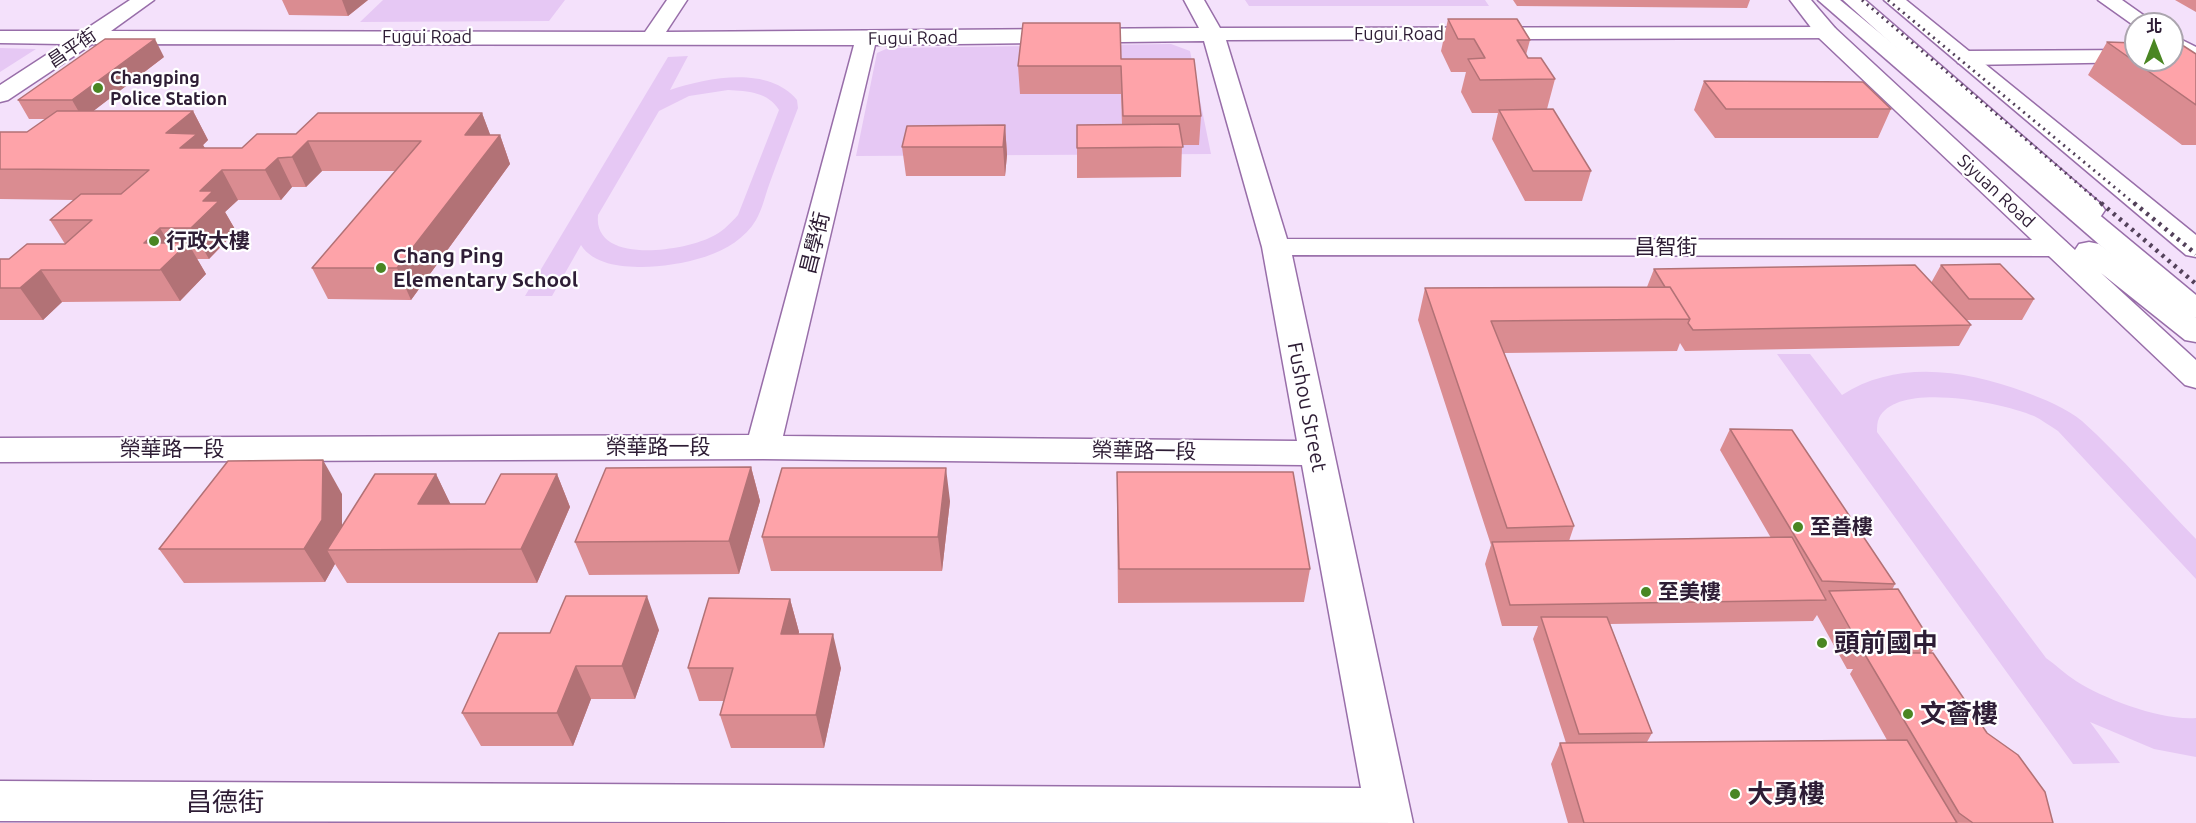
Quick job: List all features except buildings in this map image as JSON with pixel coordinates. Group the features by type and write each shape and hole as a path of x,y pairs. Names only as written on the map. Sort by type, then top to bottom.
{"main road":[{"name":"昌平街","path":"0,95 144,0"},
{"path":"653,36 677,0"},
{"name":"Fushou Street","path":"1194,0 1213,34 1276,247 1388,816"},
{"name":"Siyuan Road","path":"1800,0 1827,33 2196,378"},
{"name":"Siyuan Road","path":"1800,0 1852,37 2108,267 2196,333"},
{"path":"1828,0 2141,266 2196,308"},
{"path":"1853,0 2156,266 2196,308"},
{"path":"1894,0 2196,249"},
{"path":"2108,0 2127,12"},
{"name":"Fugui Road","path":"0,37 653,36 866,39 1213,34 1827,33"},
{"name":"昌學街","path":"763,447 866,39"},
{"path":"1966,58 2124,57"},
{"name":"昌智街","path":"1276,247 2056,248"},
{"name":"榮華路一段","path":"0,450 763,447 1316,453"},
{"name":"昌德街","path":"0,801 1388,816"}],"shaded area":[{"path":"383,0 565,0 549,21 360,22"},
{"path":"1245,0 1485,0 1489,6 1249,6"},
{"path":"1171,44 1190,51 1211,154 856,156 877,53 888,48"},
{"path":"0,48 36,49 0,72"},
{"path":"688,56 670,90 719,79 754,78 785,89 797,100 798,108 756,220 747,232 721,250 705,257 673,264 642,267 616,265 592,256 581,245 552,296 525,296 668,57","holes":["728,90 763,96 779,110 738,215 713,236 680,247 642,250 624,248 609,242 600,231 598,215 659,111 689,96"]},
{"path":"1777,354 1810,354 1842,395 1886,376 1909,372 1956,374 1979,378 2055,404 2076,416 2097,435 2196,539 2196,579 2058,431 2034,416 2000,405 1928,397 1907,400 1890,406 1877,423 1877,432 2046,658 2076,681 2117,701 2167,716 2196,718 2196,757 2154,749 2090,722 2120,763 2073,764"}],"railway":[{"path":"1862,0 2103,205"},
{"path":"1888,0 2136,205"},
{"path":"2101,203 2196,284"},
{"path":"2134,203 2196,254"}],"place":[{"name":"Changping Police Station","path":"98,88"},
{"name":"行政大樓","path":"154,241"},
{"name":"Chang Ping Elementary School","path":"381,268"},
{"name":"至善樓","path":"1798,527"},
{"name":"至美樓","path":"1646,592"},
{"name":"頭前國中","path":"1822,643"},
{"name":"文薈樓","path":"1908,714"},
{"name":"大勇樓","path":"1735,794"}]}
